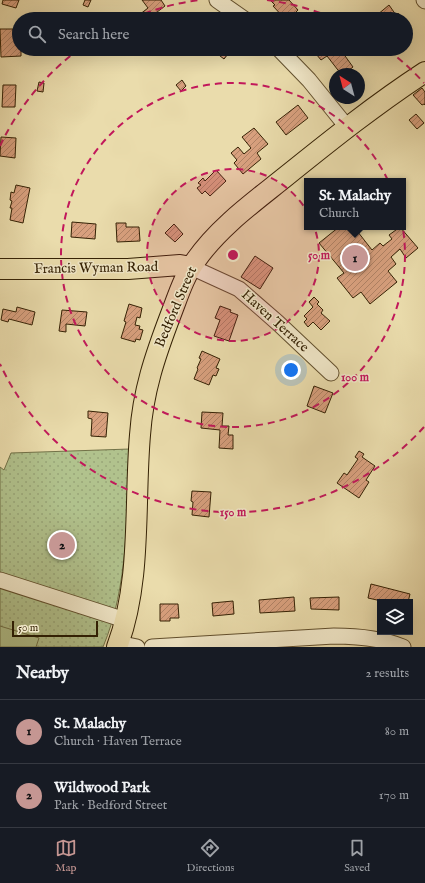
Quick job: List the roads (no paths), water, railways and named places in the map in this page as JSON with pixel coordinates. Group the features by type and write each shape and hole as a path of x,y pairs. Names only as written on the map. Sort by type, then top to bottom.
{"main road":[{"name":"Bedford Street","path":"124,646 125,620 134,561 138,450 144,401 156,354 180,290 191,267 207,246 222,230 256,200 347,127 388,96 425,72"},
{"name":"Francis Wyman Road","path":"0,269 128,269 180,265 191,267"}],"street":[{"path":"218,0 234,12"},
{"path":"286,56 309,80 347,127"},
{"name":"Haven Terrace","path":"191,267 239,289 331,373"},
{"path":"0,580 125,620"},
{"path":"152,647 295,643 356,636 403,647"}],"place":[{"name":"St. Malachy","path":"355,258"},
{"name":"Wildwood Park","path":"62,545"}]}
